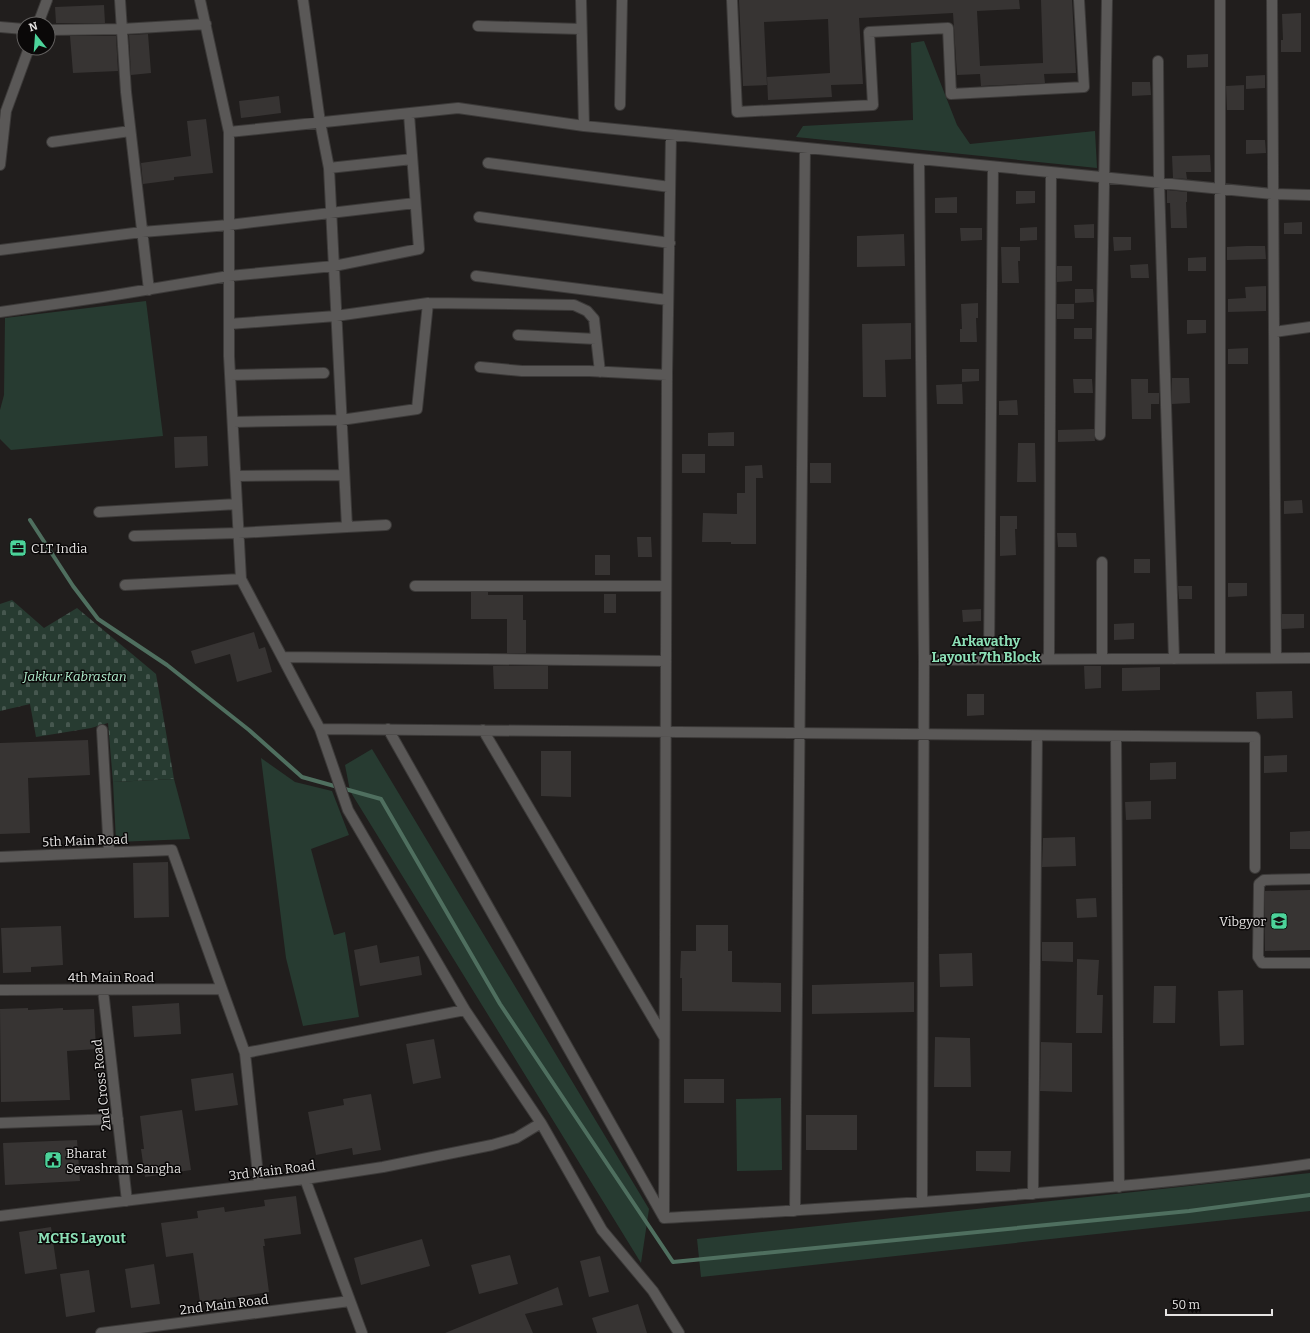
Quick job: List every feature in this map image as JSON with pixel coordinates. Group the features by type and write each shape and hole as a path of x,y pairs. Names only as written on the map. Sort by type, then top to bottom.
{"street":[{"path":"41,16 47,0"},
{"path":"120,0 126,92 149,290"},
{"path":"200,0 229,132 230,375 241,579 320,729 348,810 465,1010 541,1123 602,1230 653,1290 679,1333"},
{"path":"303,0 320,122 329,168 346,527"},
{"path":"581,0 584,126"},
{"path":"620,105 622,0"},
{"path":"732,0 737,112 873,105 869,32 948,28 951,94 1084,87 1079,0"},
{"path":"1100,436 1107,0"},
{"path":"1220,0 1220,658"},
{"path":"1272,0 1276,658"},
{"path":"56,30 122,30 206,24"},
{"path":"478,26 581,29"},
{"path":"0,27 16,28"},
{"path":"0,165 6,111 26,56"},
{"path":"1158,61 1160,183 1174,659"},
{"path":"229,132 458,108 584,126 671,135 1273,194 1310,195"},
{"path":"0,312 149,290 229,276 334,266 419,249 409,114"},
{"path":"52,142 130,131"},
{"path":"664,1218 667,375 671,135"},
{"path":"795,1211 805,148"},
{"path":"329,168 412,159"},
{"path":"919,159 924,660 922,1202"},
{"path":"488,163 670,187"},
{"path":"989,659 993,166"},
{"path":"1049,659 1051,172"},
{"path":"0,250 142,232 229,225 415,203"},
{"path":"478,217 670,243"},
{"path":"476,276 668,300"},
{"path":"229,324 336,316 428,303 574,305 587,311 594,319 600,372"},
{"path":"233,422 341,420 417,409 428,303"},
{"path":"1274,332 1310,327"},
{"path":"518,335 596,339"},
{"path":"480,367 522,371 667,375"},
{"path":"230,375 324,373"},
{"path":"236,476 344,475"},
{"path":"99,512 237,504"},
{"path":"134,536 238,533 386,525"},
{"path":"1102,562 1102,659"},
{"path":"125,585 241,579"},
{"path":"415,586 666,586"},
{"path":"282,657 666,661"},
{"path":"924,660 1310,658"},
{"path":"320,729 1254,737 1255,868"},
{"path":"388,729 664,1218"},
{"path":"102,730 109,852"},
{"path":"483,730 664,1038"},
{"path":"1033,1194 1037,736"},
{"path":"1116,736 1119,1187"},
{"name":"5th Main Road","path":"0,857 172,850 222,989"},
{"path":"1310,879 1264,880 1259,884 1258,956 1262,963 1310,963"},
{"path":"222,989 245,1053 260,1184"},
{"name":"4th Main Road","path":"0,990 222,989"},
{"name":"2nd Cross Road","path":"103,990 127,1200"},
{"path":"245,1053 465,1010"},
{"path":"0,1123 118,1119"},
{"name":"3rd Main Road","path":"0,1216 305,1179 390,1166 492,1145 516,1138 541,1123"},
{"path":"664,1218 795,1211 1119,1187 1310,1164"},
{"path":"305,1179 362,1333"},
{"name":"2nd Main Road","path":"101,1333 350,1301"}],"green space":[{"path":"924,41 957,125 970,144 1095,131 1097,168 796,137 803,126 913,120 911,43"},
{"path":"146,301 163,436 11,450 0,439 0,410 4,395 5,318"},
{"name":"Jakkur Kabrastan","path":"12,600 44,628 77,608 156,674 174,779 113,782 108,723 91,728 36,737 30,704 0,711 0,604"},
{"path":"372,749 649,1209 641,1263 350,791 345,765"},
{"path":"261,758 295,782 332,791 349,835 311,849 334,935 345,932 359,1017 303,1026 286,958"},
{"path":"174,779 190,839 116,842 113,782"},
{"path":"781,1098 782,1170 737,1171 736,1099"},
{"path":"1310,1173 1310,1211 701,1277 697,1239"}],"building":[{"path":"739,0 1019,0 1020,9 977,11 980,66 1043,63 1041,0 1072,0 1076,73 1044,74 1045,83 981,86 980,74 957,75 953,13 859,18 863,84 831,85 832,97 768,100 767,77 830,73 828,19 764,22 767,85 743,86"},
{"path":"104,5 105,23 56,23 55,7"},
{"path":"1301,13 1301,52 1281,52 1281,40 1283,40 1282,14"},
{"path":"148,34 151,73 131,75 129,35"},
{"path":"70,36 116,36 118,71 73,73"},
{"path":"1208,54 1208,67 1187,68 1187,55"},
{"path":"1265,75 1265,88 1246,89 1246,76"},
{"path":"1132,82 1150,82 1151,95 1132,96"},
{"path":"1244,85 1244,110 1227,110 1226,86"},
{"path":"279,96 281,113 241,118 239,101"},
{"path":"206,119 213,173 174,177 174,180 143,184 141,163 191,156 187,121"},
{"path":"1246,140 1265,140 1266,153 1246,154"},
{"path":"1210,155 1211,172 1186,172 1187,179 1173,178 1172,156"},
{"path":"1167,190 1187,192 1187,228 1171,228 1170,203 1167,203"},
{"path":"1016,191 1035,191 1035,203 1016,204"},
{"path":"957,197 957,213 935,213 935,198"},
{"path":"1302,222 1302,234 1284,234 1284,223"},
{"path":"1094,224 1094,238 1075,238 1074,225"},
{"path":"1037,227 1037,240 1020,241 1020,228"},
{"path":"960,228 982,228 982,240 961,241"},
{"path":"904,234 905,266 857,267 857,236"},
{"path":"1113,237 1131,237 1131,250 1114,251"},
{"path":"1265,246 1266,259 1227,260 1227,247"},
{"path":"1001,247 1020,247 1020,261 1018,261 1019,283 1002,283"},
{"path":"1206,257 1206,271 1188,271 1188,258"},
{"path":"1148,264 1149,278 1131,278 1130,265"},
{"path":"1057,266 1072,266 1072,281 1057,282"},
{"path":"1266,286 1266,311 1228,312 1228,299 1246,298 1245,287"},
{"path":"1075,289 1093,289 1094,302 1075,303"},
{"path":"978,303 978,318 976,318 977,342 960,342 960,329 962,329 961,304"},
{"path":"1057,304 1074,304 1074,319 1057,319"},
{"path":"1187,320 1206,320 1206,333 1187,334"},
{"path":"911,323 911,359 885,360 886,397 863,397 862,324"},
{"path":"1074,328 1092,328 1092,339 1074,339"},
{"path":"1248,348 1248,364 1228,364 1228,349"},
{"path":"962,369 979,369 979,381 962,382"},
{"path":"1172,378 1189,378 1190,403 1172,404"},
{"path":"1073,379 1092,379 1093,393 1074,393"},
{"path":"1131,379 1148,379 1148,393 1159,393 1159,404 1151,404 1151,419 1132,419"},
{"path":"962,384 963,404 937,404 936,385"},
{"path":"1017,400 1018,415 999,415 999,401"},
{"path":"1094,429 1095,441 1058,442 1058,430"},
{"path":"734,432 734,446 708,446 708,433"},
{"path":"207,436 208,466 175,468 174,437"},
{"path":"1018,443 1035,443 1036,482 1017,482"},
{"path":"682,454 705,454 705,473 682,473"},
{"path":"810,463 831,463 831,483 810,483"},
{"path":"762,465 763,478 756,478 756,544 702,542 703,513 737,514 737,493 745,493 745,466"},
{"path":"1302,500 1303,513 1284,514 1284,501"},
{"path":"1000,516 1017,516 1017,529 1015,529 1016,555 1000,556"},
{"path":"1057,533 1076,533 1077,547 1058,547"},
{"path":"637,537 651,537 652,557 638,557"},
{"path":"595,555 610,555 610,575 595,575"},
{"path":"1134,559 1150,559 1150,573 1134,573"},
{"path":"1228,583 1247,583 1247,596 1228,597"},
{"path":"1178,586 1192,586 1192,599 1179,599"},
{"path":"471,592 488,592 488,595 523,595 523,620 526,620 526,653 507,653 507,619 471,619"},
{"path":"604,594 616,594 616,613 604,613"},
{"path":"981,609 981,621 963,622 962,610"},
{"path":"1282,614 1304,614 1304,628 1282,629"},
{"path":"1134,623 1134,639 1114,640 1114,624"},
{"path":"254,632 259,649 265,647 272,672 237,682 230,654 195,664 191,651"},
{"path":"493,666 548,666 548,689 494,689"},
{"path":"1084,666 1101,666 1101,688 1085,689"},
{"path":"1160,667 1160,690 1122,691 1122,668"},
{"path":"1292,691 1293,718 1257,719 1256,692"},
{"path":"967,694 984,694 984,715 967,716"},
{"path":"88,740 90,775 28,778 30,833 0,834 0,743"},
{"path":"541,751 571,751 571,797 541,796"},
{"path":"1287,755 1287,772 1264,773 1264,756"},
{"path":"1176,762 1176,779 1150,780 1150,763"},
{"path":"1151,801 1151,819 1126,820 1125,802"},
{"path":"1310,831 1310,849 1290,849 1290,832"},
{"path":"1075,837 1076,866 1042,867 1043,838"},
{"path":"168,862 169,917 134,918 133,863"},
{"path":"1310,890 1310,950 1265,951 1265,891"},
{"path":"1096,898 1097,917 1077,918 1076,899"},
{"path":"696,925 728,925 728,951 732,951 732,982 781,983 781,1012 682,1011 682,978 680,978 681,951 696,951"},
{"path":"61,926 63,965 31,967 31,972 3,973 1,928"},
{"path":"1042,942 1073,942 1073,962 1042,961"},
{"path":"377,945 380,963 419,956 422,975 360,986 354,950"},
{"path":"972,953 973,986 940,987 939,954"},
{"path":"1077,959 1099,960 1097,995 1103,995 1102,1033 1076,1033"},
{"path":"914,982 914,1012 812,1014 812,985"},
{"path":"1154,986 1176,986 1175,1023 1153,1023"},
{"path":"1243,990 1244,1045 1220,1046 1218,991"},
{"path":"179,1003 181,1034 134,1037 132,1006"},
{"path":"28,1008 28,1010 63,1008 63,1010 94,1009 96,1049 67,1051 70,1100 1,1102 0,1009"},
{"path":"935,1037 970,1038 971,1087 934,1087"},
{"path":"434,1039 441,1078 413,1084 406,1044"},
{"path":"1041,1042 1072,1043 1072,1092 1040,1091"},
{"path":"233,1073 238,1105 195,1111 191,1079"},
{"path":"684,1079 724,1079 724,1103 684,1103"},
{"path":"371,1094 381,1150 353,1155 352,1148 316,1155 308,1112 344,1105 343,1099"},
{"path":"182,1110 191,1170 145,1177 141,1149 144,1149 140,1116"},
{"path":"806,1115 857,1115 857,1150 806,1150"},
{"path":"77,1140 80,1181 5,1185 3,1143"},
{"path":"976,1151 1011,1151 1010,1172 976,1171"},
{"path":"296,1196 301,1234 264,1239 265,1246 263,1246 269,1292 200,1302 193,1253 166,1257 161,1223 198,1218 197,1211 224,1207 225,1212 265,1206 264,1200"},
{"path":"51,1227 57,1269 25,1274 19,1232"},
{"path":"422,1239 430,1266 361,1285 354,1258"},
{"path":"510,1255 518,1284 479,1294 471,1265"},
{"path":"600,1256 609,1292 589,1297 580,1261"},
{"path":"154,1264 160,1304 131,1308 125,1269"},
{"path":"89,1270 95,1312 66,1317 60,1274"},
{"path":"558,1287 563,1305 525,1314 533,1333 445,1333"},
{"path":"638,1304 647,1333 597,1333 592,1318"}],"waterway":[{"path":"30,520 73,586 98,619 167,665 249,730 302,777 381,799 500,1004 673,1262 1189,1211 1310,1195"}],"place":[{"name":"CLT India","path":"18,548"},
{"name":"Vibgyor","path":"1279,921"},
{"name":"Bharat Sevashram Sangha","path":"53,1160"}],"district":[{"name":"Arkavathy Layout 7th Block","path":"986,650"},
{"name":"MCHS Layout","path":"82,1238"}]}
